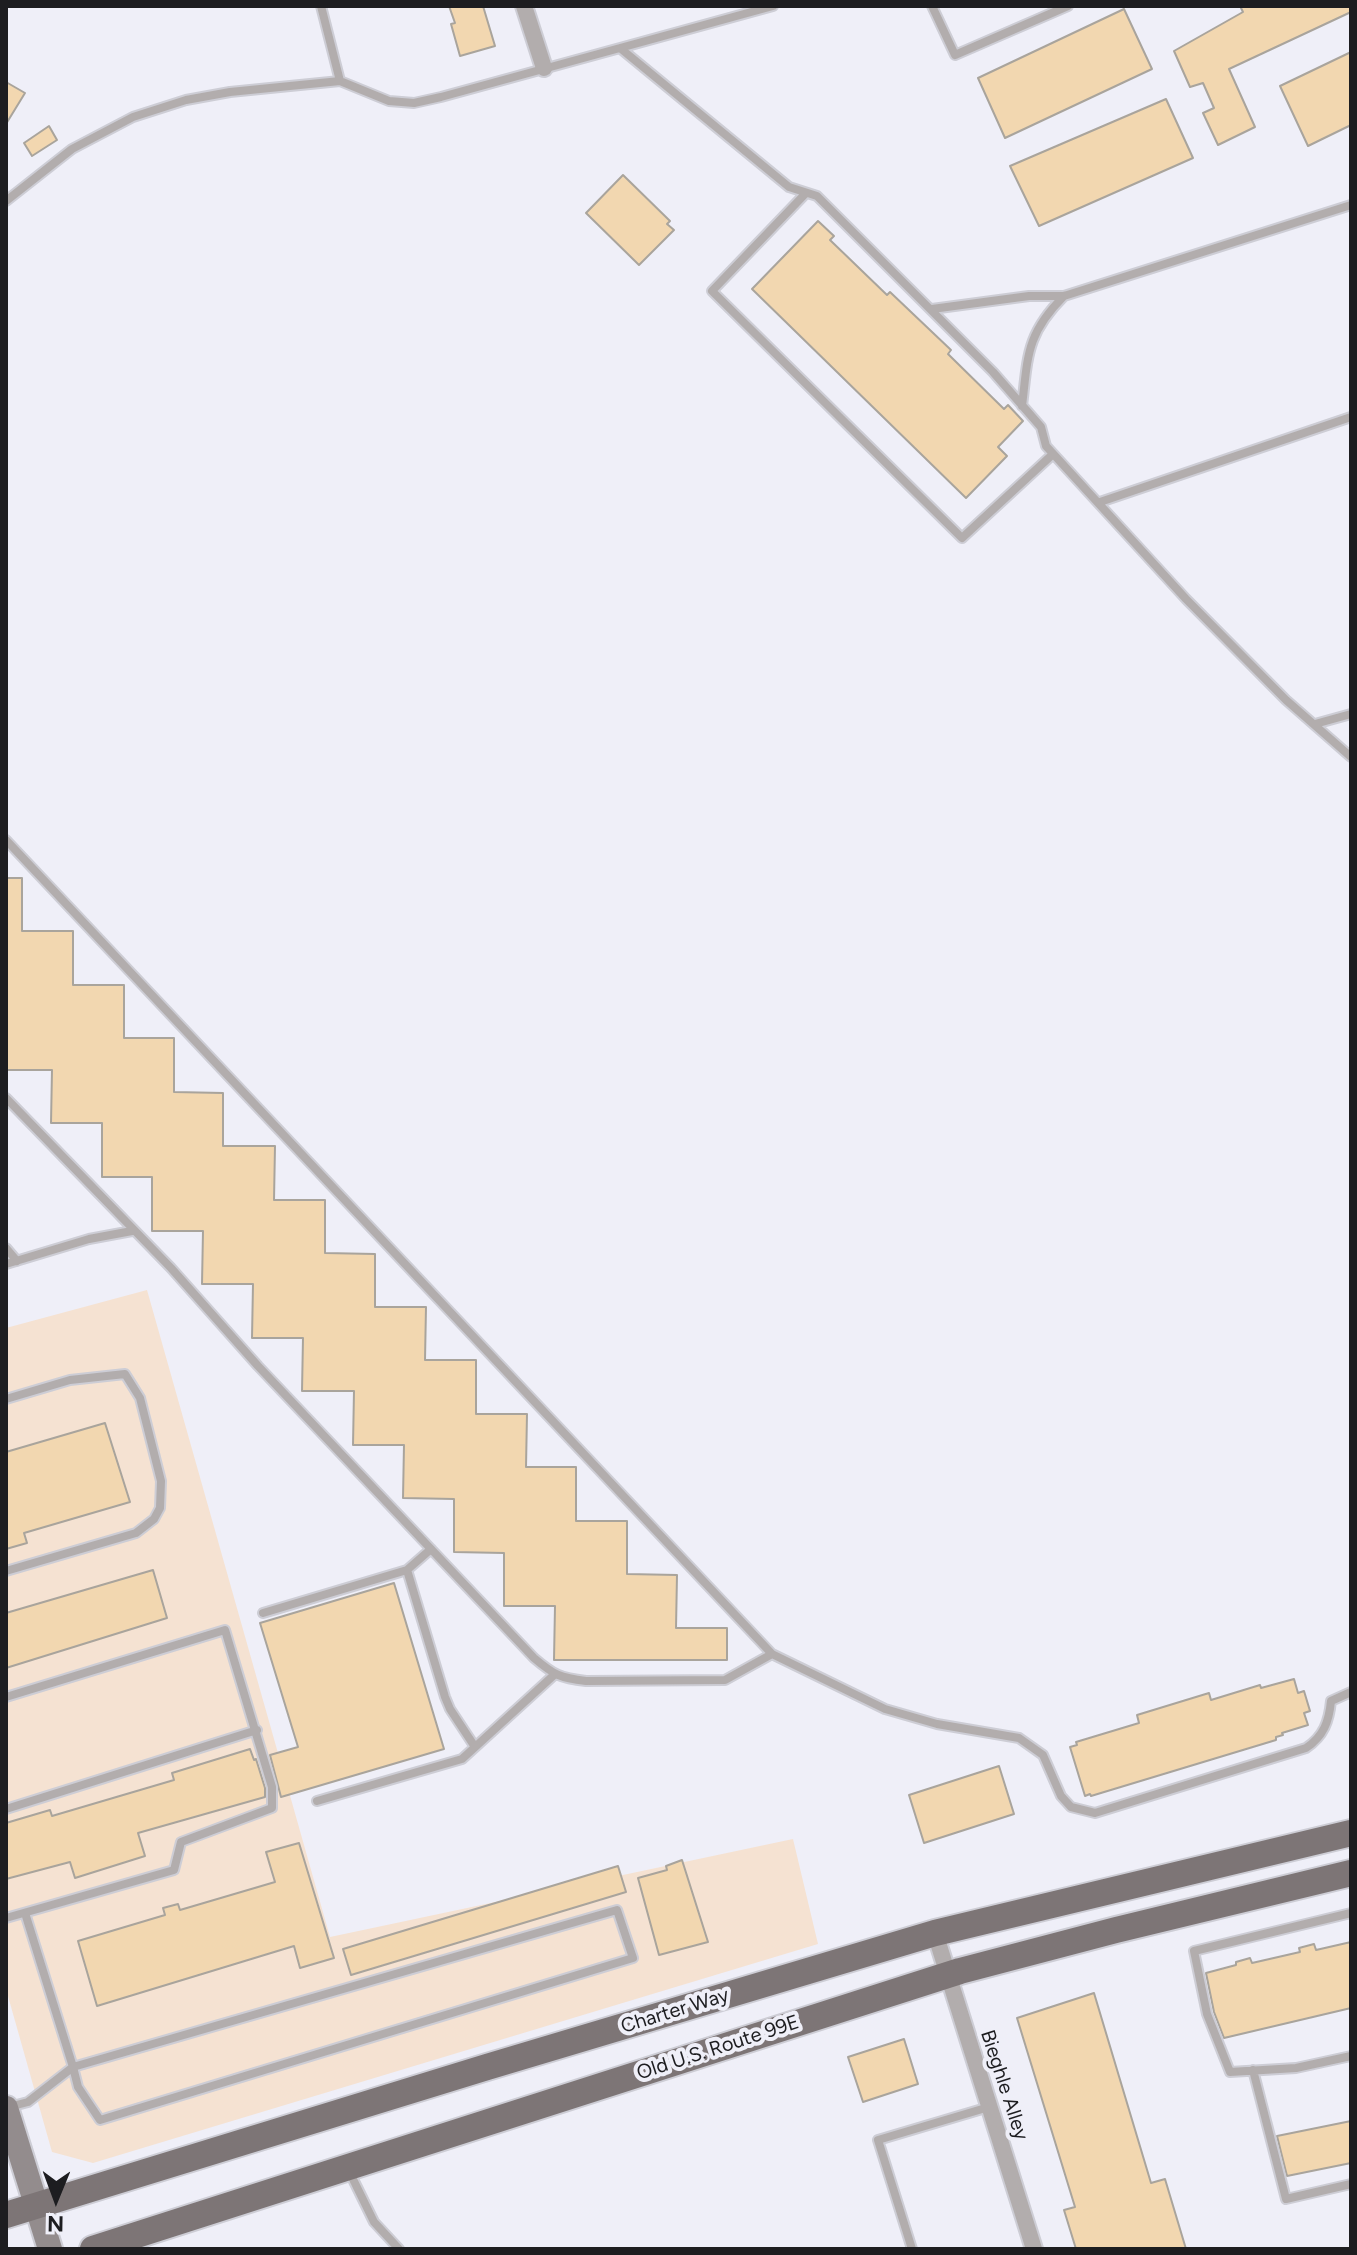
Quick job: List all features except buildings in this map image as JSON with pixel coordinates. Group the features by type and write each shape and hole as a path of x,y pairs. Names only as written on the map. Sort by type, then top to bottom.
{"main road":[{"name":"Charter Way","path":"6,2215 935,1933 1351,1833"},
{"name":"Old U.S. Route 99E","path":"93,2249 948,1975 1116,1930 1351,1873"}],"street":[{"path":"524,6 544,68"},
{"name":"Bieghle Alley","path":"935,1933 1034,2249"},
{"path":"6,2108 50,2249"}],"lane":[{"path":"321,6 340,81"},
{"path":"6,201 72,149 133,117 186,100 230,92 340,81 389,101 414,103 773,6"},
{"path":"932,6 955,55 1068,6"},
{"path":"620,48 789,187 817,196 932,309 1022,406 1041,427 1046,446 1186,599 1286,700 1351,757"},
{"path":"806,193 712,291 962,538 1053,454"},
{"path":"932,309 1029,296 1064,296 1351,205"},
{"path":"1022,406 1029,351 1035,332 1045,315 1064,296"},
{"path":"1100,502 1351,417"},
{"path":"1315,724 1351,714"},
{"path":"6,840 772,1654 885,1709 937,1724 1019,1738 1043,1755 1061,1796 1071,1807 1095,1813 1306,1748 1327,1726 1331,1701 1351,1692"},
{"path":"6,1098 171,1268 258,1366 534,1658 554,1675 586,1681 725,1680 772,1654"},
{"path":"6,1264 89,1239 132,1231"},
{"path":"6,1248 17,1261"},
{"path":"6,1399 70,1380 125,1374 140,1398 161,1481 160,1508 154,1519 136,1533 6,1571"},
{"path":"263,1613 407,1570 431,1549"},
{"path":"407,1570 450,1709 475,1747"},
{"path":"6,1697 225,1630 272,1787 272,1808 181,1842 174,1870 6,1918"},
{"path":"317,1801 452,1763 475,1747 554,1675"},
{"path":"6,1809 257,1730"},
{"path":"6,2108 28,2102 73,2067 617,1910 633,1958 100,2120 78,2087 73,2067 25,1913"},
{"path":"1351,1913 1194,1951 1207,2014 1230,2072 1296,2068 1351,2056"},
{"path":"1253,2070 1286,2199 1351,2184"},
{"path":"912,2249 878,2140 990,2107"},
{"path":"347,2167 374,2222 399,2249"}],"shaded area":[{"path":"147,1290 330,1937 793,1839 818,1944 93,2163 52,2152 6,1989 6,1328"}]}
